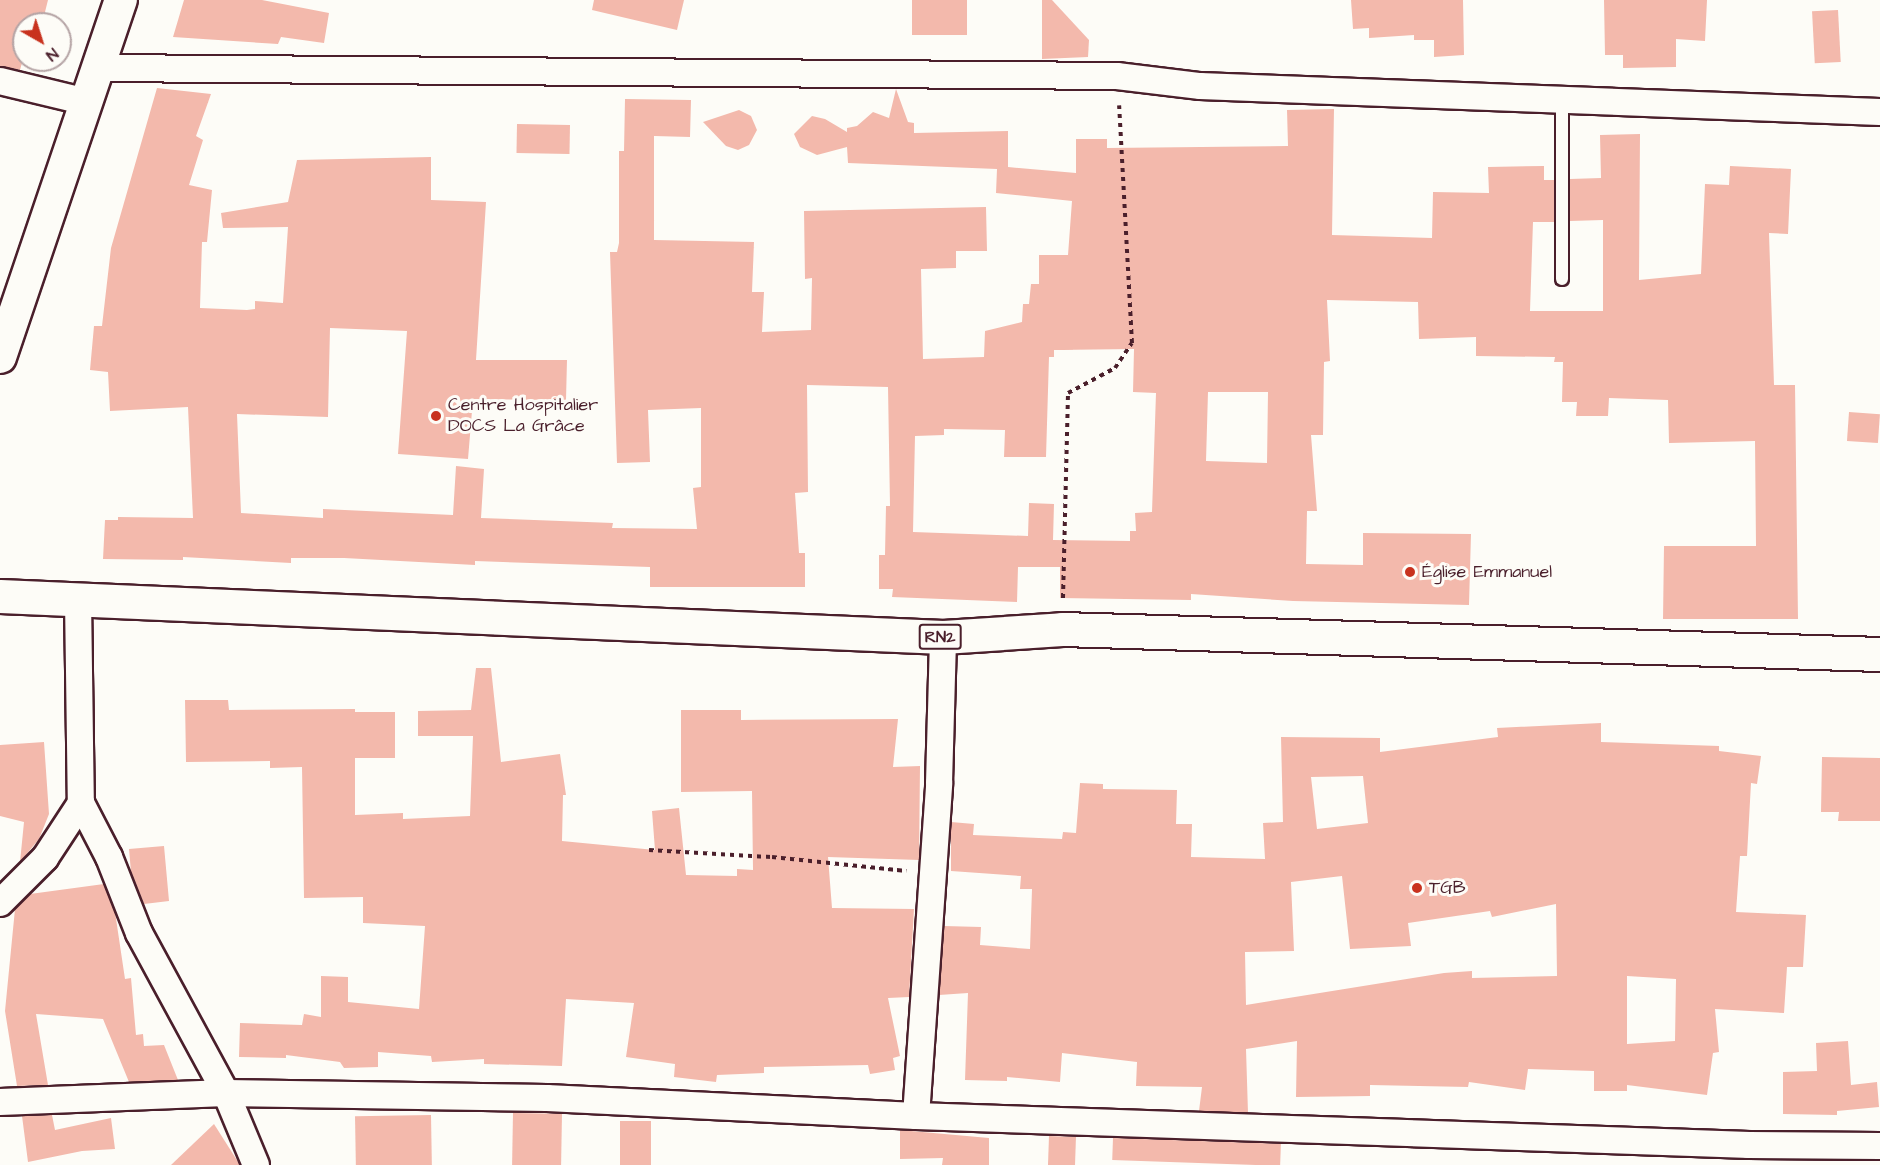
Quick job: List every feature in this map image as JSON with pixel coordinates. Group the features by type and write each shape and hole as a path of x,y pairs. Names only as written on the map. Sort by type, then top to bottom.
{"highway":[{"name":"RN2","path":"0,596 943,637 1062,629 1880,654"}],"street":[{"path":"0,357 100,68 121,0"},
{"path":"100,68 1117,76 1200,86 1880,112"},
{"path":"0,81 87,102"},
{"path":"78,598 81,803 109,857 139,933 226,1094 256,1165"},
{"path":"915,1116 930,874 939,783 943,637"},
{"path":"0,903 45,858 81,803"},
{"path":"0,1102 226,1094 547,1098 915,1116 1749,1145 1880,1146"}],"lane":[{"path":"1562,100 1562,279"}],"path":[{"path":"1062,629 1068,393 1115,368 1132,343 1117,76"},
{"path":"649,850 772,856 930,874"}],"building":[{"path":"0,0 48,0 45,12 12,12 12,68 0,66"},
{"path":"184,0 262,0 329,13 324,43 281,37 278,44 173,37"},
{"path":"594,0 684,0 677,30 592,10"},
{"path":"912,0 967,0 967,35 912,35"},
{"path":"1042,0 1052,0 1089,40 1088,57 1042,59"},
{"path":"1351,0 1463,0 1464,55 1434,57 1434,40 1414,40 1414,35 1369,38 1369,28 1353,29"},
{"path":"1604,0 1707,0 1705,41 1676,39 1676,67 1623,68 1623,55 1605,55"},
{"path":"1838,10 1841,62 1815,63 1812,11"},
{"path":"157,88 211,94 196,136 203,140 189,185 212,190 207,242 202,242 200,308 247,310 255,309 255,301 283,303 288,227 223,228 221,213 288,202 297,160 431,157 431,200 486,202 476,360 567,360 566,400 473,399 468,459 398,454 407,331 330,328 328,417 237,414 241,513 323,518 323,509 453,515 456,466 484,469 481,518 613,523 612,528 697,529 693,488 701,487 701,408 648,410 650,462 617,463 610,252 617,252 619,243 619,151 624,151 625,99 691,100 690,137 654,136 654,240 754,242 752,292 764,292 762,332 811,330 812,278 805,279 804,211 986,207 987,251 956,251 956,268 921,269 923,359 984,357 985,331 1022,322 1023,304 1029,304 1031,284 1039,284 1039,255 1068,255 1072,201 996,193 997,169 848,163 847,147 817,155 800,147 794,134 812,116 825,119 847,132 847,128 857,126 873,112 889,118 896,89 908,122 914,123 914,133 1008,131 1008,167 1076,173 1076,139 1107,139 1107,148 1288,146 1287,110 1334,109 1332,235 1432,238 1433,192 1489,193 1488,167 1544,166 1544,180 1554,180 1554,222 1533,222 1530,311 1603,311 1603,220 1570,221 1570,179 1601,178 1600,135 1640,134 1639,280 1701,274 1705,184 1729,185 1730,166 1791,169 1788,234 1769,233 1774,385 1795,385 1798,619 1663,619 1664,546 1756,546 1755,441 1669,443 1668,400 1609,398 1608,416 1576,416 1577,402 1562,402 1563,362 1554,362 1555,357 1476,356 1476,337 1419,339 1418,302 1327,300 1330,361 1324,362 1323,435 1311,435 1317,511 1307,511 1306,564 1363,565 1363,533 1471,534 1469,605 1293,601 1191,594 1191,600 1060,598 1060,567 1018,567 1017,602 892,597 893,589 879,589 879,555 885,555 886,506 890,506 888,387 807,385 808,492 795,493 799,553 805,553 805,587 650,587 650,567 475,561 475,565 344,558 291,558 291,563 183,557 183,560 103,559 105,520 118,520 118,517 193,518 188,407 110,411 108,372 90,370 94,326 102,326 111,248","holes":["1134,349 1133,392 1156,393 1152,512 1135,513 1136,531 1130,531 1130,541 1053,540 1054,504 1029,503 1028,536 913,532 915,436 944,435 944,429 1005,430 1004,457 1046,457 1049,357 1054,357 1054,350","1208,392 1268,392 1267,463 1206,461"]},
{"path":"739,110 751,116 757,130 749,145 738,150 726,146 703,122"},
{"path":"517,124 570,125 569,154 516,153"},
{"path":"1849,412 1880,414 1878,443 1847,441"},
{"path":"476,668 491,668 501,762 560,754 566,795 563,795 562,841 655,850 652,811 679,808 686,875 737,876 737,869 753,870 752,791 681,792 681,710 741,710 741,720 898,719 893,767 920,766 919,860 828,857 832,908 914,909 909,997 888,998 900,1056 893,1058 895,1070 870,1074 868,1065 764,1067 764,1073 717,1075 716,1082 674,1077 675,1064 626,1057 634,1003 566,999 562,1066 484,1064 484,1059 432,1062 431,1056 378,1052 378,1067 344,1068 340,1062 286,1055 286,1058 239,1057 240,1023 302,1025 304,1014 321,1017 321,976 348,977 348,1002 419,1009 425,926 363,923 363,897 304,898 302,767 270,768 270,761 186,762 185,700 228,700 229,710 355,709 355,712 395,712 395,758 355,758 355,815 403,813 403,819 470,816 473,736 418,736 418,711 471,710"},
{"path":"1601,723 1601,742 1719,746 1719,751 1761,756 1757,784 1751,783 1747,856 1740,856 1736,912 1806,915 1803,967 1787,967 1784,1013 1715,1009 1719,1052 1713,1053 1707,1095 1627,1085 1627,1091 1594,1091 1594,1071 1528,1069 1525,1090 1469,1082 1468,1087 1370,1085 1370,1096 1296,1097 1297,1041 1246,1049 1248,1113 1199,1111 1202,1087 1136,1086 1137,1062 1062,1053 1060,1082 1007,1077 1007,1081 965,1080 968,993 939,995 944,926 981,927 980,945 1030,949 1032,889 1020,889 1021,876 951,871 951,822 974,824 973,835 1062,839 1063,832 1076,833 1080,783 1103,784 1103,789 1177,790 1176,824 1192,824 1191,857 1265,859 1263,823 1283,822 1281,737 1380,738 1380,752 1498,737 1497,728","holes":["1363,776 1368,823 1317,829 1311,777","1342,876 1350,949 1411,946 1408,923 1490,911 1492,917 1556,904 1557,976 1472,978 1472,971 1444,973 1246,1005 1245,952 1294,951 1291,882","1627,976 1676,979 1675,1041 1627,1044"]},
{"path":"44,742 49,814 39,839 20,862 24,822 0,816 0,745"},
{"path":"1822,757 1880,758 1880,821 1838,821 1839,812 1821,812"},
{"path":"164,846 169,901 144,904 131,872 129,849"},
{"path":"104,884 115,912 125,979 131,978 136,1035 143,1034 144,1046 164,1045 178,1080 129,1082 103,1019 36,1014 48,1085 17,1086 5,1011 15,909 30,894"},
{"path":"1848,1041 1851,1085 1877,1082 1879,1107 1837,1111 1837,1115 1783,1114 1783,1072 1817,1071 1816,1043"},
{"path":"513,1113 562,1114 561,1165 512,1165"},
{"path":"52,1115 55,1130 111,1118 115,1149 82,1151 28,1162 22,1116"},
{"path":"431,1115 432,1165 356,1165 355,1116"},
{"path":"620,1121 651,1121 651,1165 620,1165"},
{"path":"214,1124 240,1165 171,1165"},
{"path":"900,1130 989,1138 989,1165 942,1165 943,1158 900,1159"},
{"path":"1049,1136 1076,1137 1075,1165 1048,1165"},
{"path":"1113,1138 1281,1144 1280,1165 1112,1160"}],"place":[{"name":"Centre Hospitalier DOCS La Grâce","path":"436,416"},
{"name":"Église Emmanuel","path":"1410,572"},
{"name":"TGB","path":"1417,888"}]}
